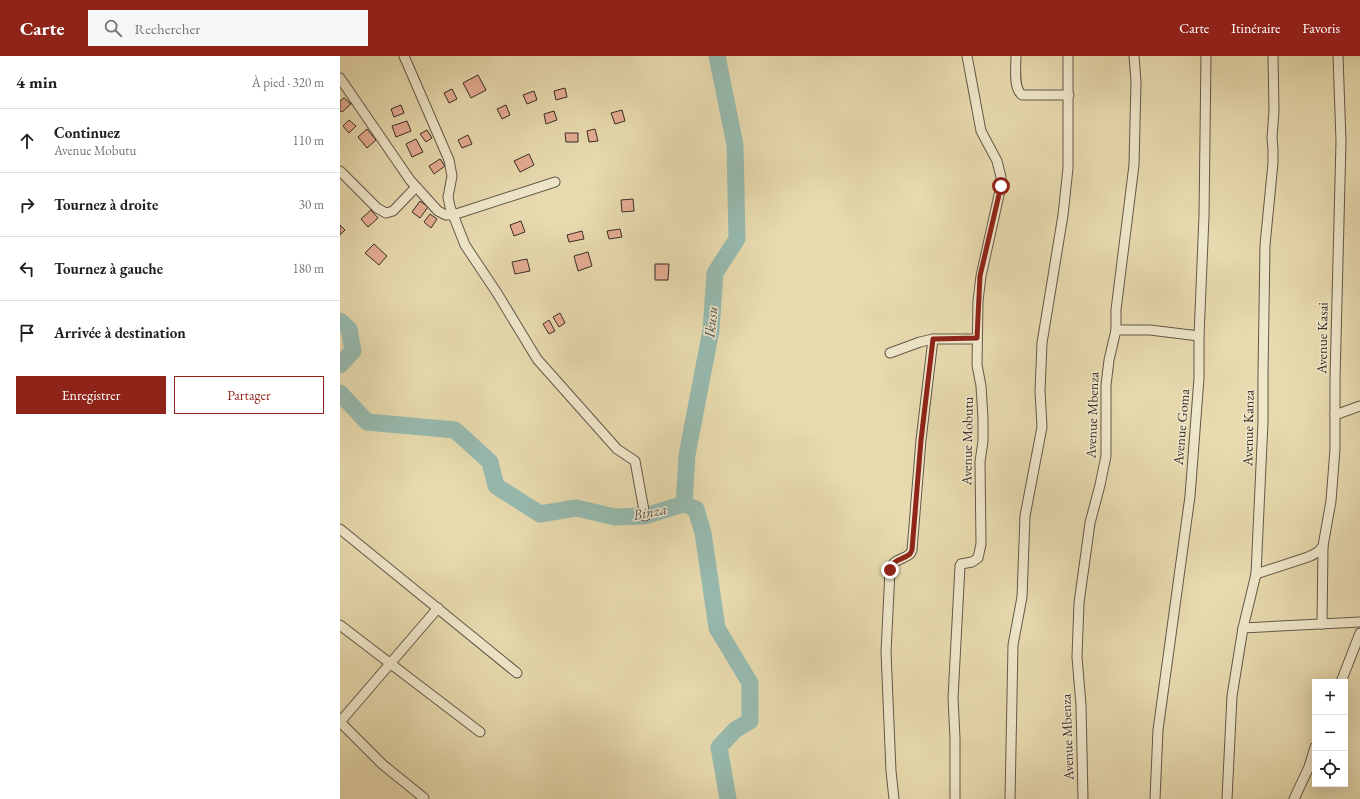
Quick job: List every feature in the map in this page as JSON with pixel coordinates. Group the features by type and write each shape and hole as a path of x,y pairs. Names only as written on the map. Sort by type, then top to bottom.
{"street":[{"path":"404,56 449,160 452,176 448,197 453,215 465,245 497,293 537,359 617,449 635,462 645,516"},
{"name":"Avenue Mobutu","path":"954,799 953,698 960,566 961,564 972,562 978,558 981,544 980,462 983,441 983,418 981,386 977,365 980,276 1001,186 1000,172 997,161 981,131 967,56"},
{"path":"1016,56 1018,89 1022,95 1069,94"},
{"path":"1010,799 1012,645 1022,597 1026,516 1042,427 1040,391 1042,343 1063,215 1068,168 1068,56"},
{"name":"Avenue Mbenza","path":"1083,799 1081,705 1077,657 1079,603 1090,524 1106,456 1106,385 1109,360 1116,330 1116,310 1134,165 1136,82 1134,56"},
{"name":"Avenue Goma","path":"1155,799 1158,730 1190,496 1199,378 1199,336 1204,216 1206,56"},
{"name":"Avenue Kanza","path":"1227,799 1232,696 1243,628 1256,574 1263,422 1265,244 1273,163 1273,56"},
{"name":"Avenue Kasai","path":"1322,624 1323,546 1331,501 1335,449 1340,141 1338,56"},
{"path":"340,78 406,174 438,211 453,215 555,182"},
{"path":"340,171 377,208 386,213 393,211 416,187"},
{"path":"1116,330 1150,330 1199,336"},
{"path":"890,353 933,339 977,338"},
{"path":"894,799 891,772 886,652 890,570 895,560 910,554 912,550 921,440 933,339"},
{"path":"1335,415 1360,406"},
{"path":"340,529 517,673"},
{"path":"1256,574 1316,554 1323,546"},
{"path":"424,798 382,764 340,722 438,608"},
{"path":"1243,628 1360,622"},
{"path":"340,625 480,732"},
{"path":"1341,679 1360,633"},
{"path":"1294,799 1309,767 1314,751"}],"building":[{"path":"478,75 486,90 471,98 463,83"},
{"path":"565,88 567,97 556,100 554,91"},
{"path":"452,89 457,99 449,103 444,93"},
{"path":"534,91 537,100 527,104 523,95"},
{"path":"344,98 351,104 342,112 340,111 340,101"},
{"path":"401,105 404,113 394,117 391,109"},
{"path":"506,105 510,115 502,119 497,109"},
{"path":"622,110 625,121 615,124 611,113"},
{"path":"554,111 557,120 546,124 544,114"},
{"path":"349,120 356,126 349,133 343,126"},
{"path":"407,121 411,131 396,137 392,126"},
{"path":"367,129 376,140 367,148 358,137"},
{"path":"595,129 598,141 589,142 587,131"},
{"path":"427,130 432,138 426,142 420,134"},
{"path":"565,133 578,133 578,142 566,142"},
{"path":"468,135 472,144 462,148 458,140"},
{"path":"416,139 423,152 412,157 406,144"},
{"path":"529,154 534,165 520,172 514,161"},
{"path":"440,159 445,166 434,174 429,166"},
{"path":"633,199 634,211 622,212 621,200"},
{"path":"420,201 428,207 420,218 412,212"},
{"path":"371,210 378,218 368,227 361,219"},
{"path":"430,214 437,219 431,228 424,222"},
{"path":"521,221 525,232 514,236 510,225"},
{"path":"340,225 345,230 340,235"},
{"path":"620,229 622,237 609,239 607,231"},
{"path":"582,231 584,239 569,242 567,235"},
{"path":"374,244 387,256 379,265 365,253"},
{"path":"588,252 592,266 578,271 574,256"},
{"path":"527,259 530,271 515,274 512,262"},
{"path":"655,264 669,264 668,280 655,280"},
{"path":"560,313 565,323 559,327 553,317"},
{"path":"549,320 555,331 549,334 543,324"}],"waterway":[{"name":"Ikusu","path":"684,504 687,455 711,330 715,273 737,239 735,145 717,56"},
{"name":"Binza","path":"340,321 349,329 353,351 340,365"},
{"name":"Binza","path":"340,393 367,422 455,430 490,462 496,486 540,514 576,508 615,517 645,516 684,504 696,509 703,533 717,628 750,683 750,721 735,730 719,747 728,799"}],"route":[{"path":"890,570 895,560 906,557 912,550 921,440 933,339 977,338 980,276 1000,196 1001,186"}]}
